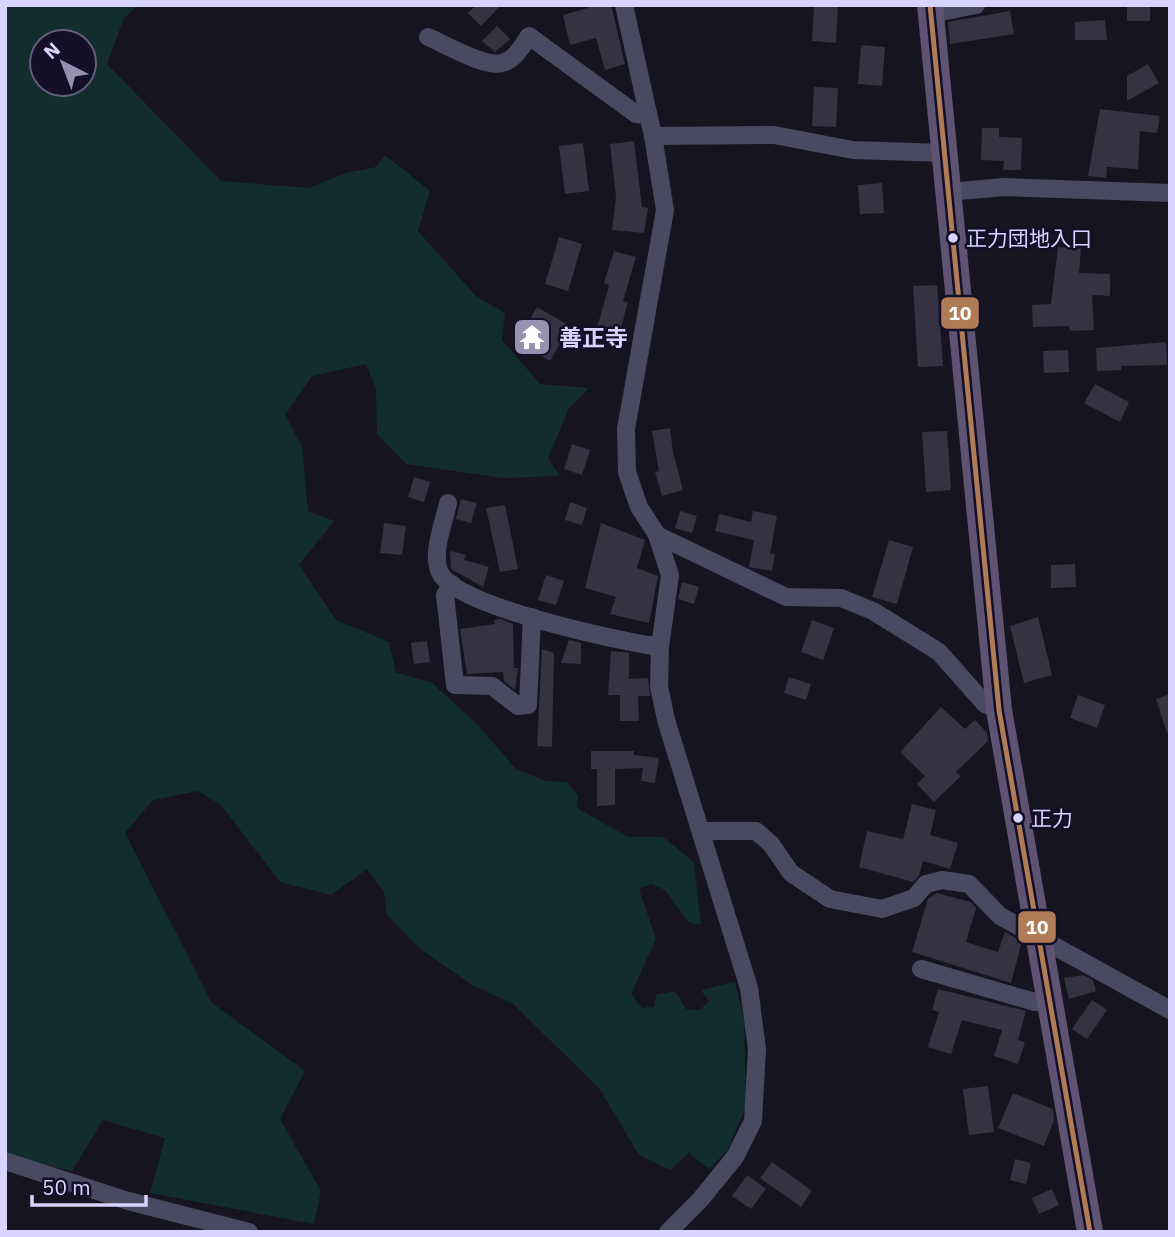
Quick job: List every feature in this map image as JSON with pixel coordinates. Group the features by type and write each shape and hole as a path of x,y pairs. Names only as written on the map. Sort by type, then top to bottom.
{"main road":[{"path":"931,10 999,710 1090,1232"}],"street":[{"path":"624,5 653,136 665,209 626,429 626,472 639,507 657,535 670,575 660,647 659,686 666,720 749,988 757,1049 753,1121 735,1157 668,1232"},
{"path":"931,10 976,5"},
{"path":"428,37 488,63 501,64 513,57 529,36 636,114 647,114"},
{"path":"653,136 775,135 853,150 945,153"},
{"path":"948,192 1005,187 1170,193"},
{"path":"448,503 436,561 442,576 461,592 532,617 660,647"},
{"path":"657,535 786,597 841,598 873,611 939,652 985,704 999,710"},
{"path":"452,584 445,595 455,685 492,686 518,706 528,705 532,617"},
{"path":"701,831 756,831 771,844 791,873 830,899 881,909 914,898 926,884 943,880 969,884 1000,916 1170,1010"},
{"path":"921,969 1035,1002 1048,1000"},
{"path":"5,1161 128,1201 250,1232"}],"green space":[{"path":"5,5 138,5 124,18 107,64 221,181 309,188 346,173 376,167 385,155 430,191 418,231 476,296 505,313 502,340 540,384 589,388 569,408 548,458 560,476 502,478 406,464 377,434 376,389 366,364 312,376 285,415 302,446 308,511 334,521 299,565 336,620 389,642 396,673 431,682 475,722 516,769 546,781 567,782 578,796 577,808 628,837 663,837 694,862 701,925 688,922 665,890 651,884 639,889 656,939 631,994 642,1008 654,1007 656,995 675,991 686,1009 699,1010 709,1002 701,990 735,982 744,1018 746,1107 727,1151 709,1169 689,1153 670,1170 639,1155 599,1088 513,1004 472,985 419,948 387,915 384,892 367,869 331,895 280,882 221,805 198,791 153,800 125,833 212,1003 305,1071 280,1119 321,1191 314,1224 150,1193 165,1138 103,1120 72,1171 18,1159 5,1149"}],"building":[{"path":"476,5 501,5 481,26 468,13"},
{"path":"588,5 611,5 625,64 605,70 596,38 570,45 563,15 588,8"},
{"path":"814,5 838,5 836,43 812,41"},
{"path":"1127,5 1150,5 1150,21 1127,21"},
{"path":"1010,11 1014,34 950,44 948,22"},
{"path":"1105,20 1107,40 1075,40 1075,22"},
{"path":"497,26 510,39 495,52 482,41"},
{"path":"861,45 885,47 882,86 858,84"},
{"path":"1148,64 1159,83 1127,101 1127,76"},
{"path":"814,87 838,88 836,127 812,126"},
{"path":"1100,109 1160,116 1157,133 1140,131 1138,169 1107,167 1106,178 1088,176"},
{"path":"982,128 999,128 999,137 1022,138 1021,170 1003,170 1004,161 981,160"},
{"path":"634,141 642,207 648,208 644,233 612,230 616,197 610,144"},
{"path":"583,143 589,191 565,194 559,146"},
{"path":"882,183 884,213 860,214 858,185"},
{"path":"559,237 582,244 568,291 545,284"},
{"path":"1058,247 1081,249 1079,273 1110,274 1110,296 1092,295 1094,330 1070,331 1069,326 1033,327 1032,305 1051,304"},
{"path":"614,251 636,257 623,301 628,302 619,335 597,328 609,285 604,283"},
{"path":"937,285 943,366 918,367 913,286"},
{"path":"537,307 570,326 550,361 517,342"},
{"path":"1166,342 1167,365 1121,366 1121,370 1097,371 1096,348"},
{"path":"1068,350 1069,372 1044,373 1043,351"},
{"path":"1095,384 1129,402 1120,422 1084,403"},
{"path":"670,428 683,490 662,496 655,472 659,471 652,431"},
{"path":"947,431 951,490 926,492 922,432"},
{"path":"572,444 590,450 582,475 564,469"},
{"path":"414,477 430,482 424,502 408,497"},
{"path":"461,499 477,503 471,523 456,519"},
{"path":"570,502 587,508 582,525 565,520"},
{"path":"505,505 518,569 500,572 486,508"},
{"path":"680,511 697,516 692,533 675,528"},
{"path":"753,511 777,516 770,554 775,554 772,571 749,567 754,540 715,531 719,514 751,522"},
{"path":"384,523 406,526 402,555 380,553"},
{"path":"601,523 645,540 637,568 658,576 649,623 610,614 616,597 585,588"},
{"path":"889,540 913,547 897,604 872,597"},
{"path":"450,551 466,555 464,560 489,567 483,587 451,569"},
{"path":"1075,564 1076,587 1051,588 1051,565"},
{"path":"546,575 564,581 556,605 538,600"},
{"path":"682,582 699,587 694,604 678,599"},
{"path":"1038,617 1052,675 1024,683 1010,626"},
{"path":"500,619 513,624 514,668 518,668 515,690 504,681 503,672 467,674 460,629 495,624 494,620"},
{"path":"812,620 834,628 823,660 801,652"},
{"path":"569,640 581,643 581,664 561,663"},
{"path":"427,641 430,662 414,664 411,643"},
{"path":"542,649 554,653 552,747 537,746"},
{"path":"611,651 629,653 629,679 648,678 650,696 638,696 639,721 620,721 620,695 608,695"},
{"path":"789,677 811,684 806,700 784,693"},
{"path":"1170,694 1170,733 1167,733 1156,699"},
{"path":"1078,695 1105,705 1097,728 1070,718"},
{"path":"941,707 965,729 975,720 987,733 988,741 956,772 961,776 934,802 917,784 925,776 900,752"},
{"path":"591,751 634,751 634,755 659,758 655,783 641,781 643,768 615,769 615,805 597,806 597,769 591,769"},
{"path":"912,804 936,810 930,835 958,843 950,869 923,861 919,876 913,882 859,867 867,831 903,839"},
{"path":"937,893 971,902 976,908 966,942 998,952 1005,932 1022,941 1011,983 912,952 928,899"},
{"path":"1083,975 1093,980 1096,991 1069,999 1064,978"},
{"path":"938,989 1026,1011 1018,1040 1025,1042 1018,1064 994,1056 1002,1030 962,1020 951,1054 928,1047 939,1012 932,1010"},
{"path":"1092,1000 1107,1010 1087,1039 1072,1029"},
{"path":"988,1086 994,1132 969,1135 963,1089"},
{"path":"1013,1093 1053,1109 1054,1120 1044,1146 998,1128"},
{"path":"1015,1159 1031,1163 1026,1184 1010,1180"},
{"path":"772,1162 812,1191 801,1207 760,1178"},
{"path":"747,1175 766,1189 751,1209 732,1196"},
{"path":"1052,1189 1059,1205 1039,1214 1032,1198"}],"transit line":[{"name":"10","path":"930,5 999,710 1090,1232"}],"place":[{"name":"正力団地入口","path":"953,238"},
{"name":"善正寺","path":"532,337"},
{"name":"正力","path":"1018,818"}]}
